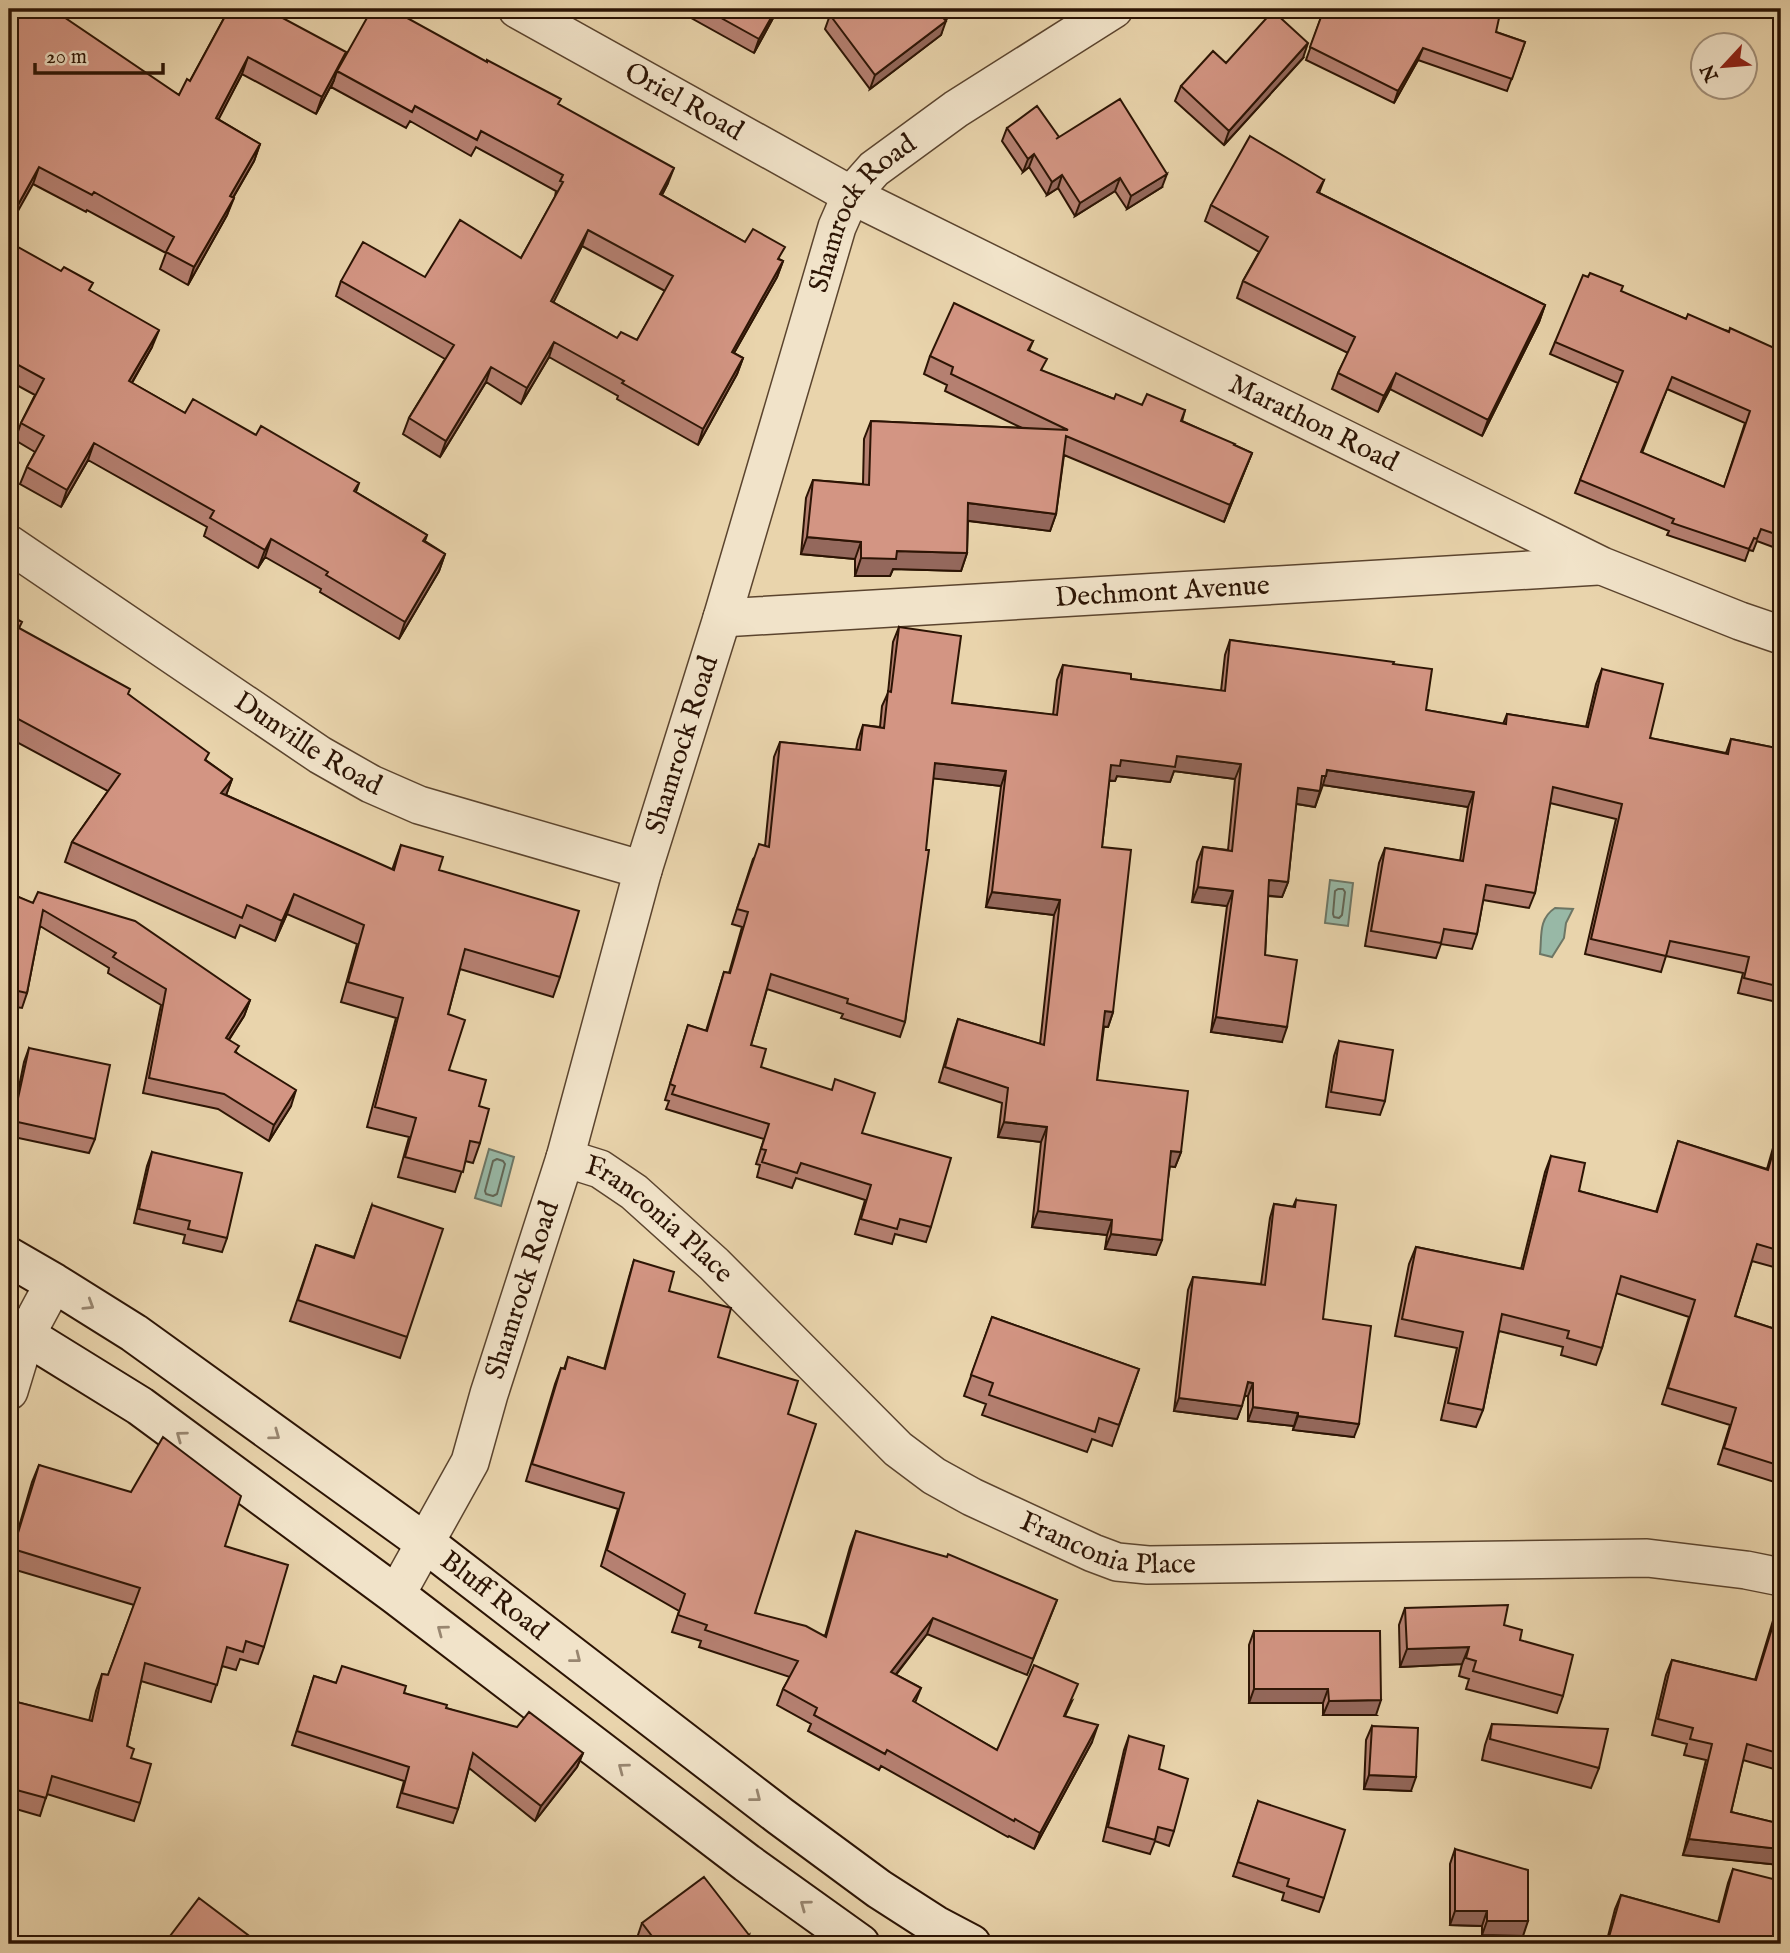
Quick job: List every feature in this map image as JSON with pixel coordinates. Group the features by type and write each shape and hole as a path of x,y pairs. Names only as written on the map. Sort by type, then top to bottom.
{"street":[{"name":"Oriel Road","path":"517,9 851,195"},
{"name":"Shamrock Road","path":"396,1595 470,1462 489,1394 565,1158 643,870 722,618 837,228 851,195 874,169 956,109 1114,9"},
{"name":"Marathon Road","path":"851,195 1602,566 1781,635"},
{"name":"Dunville Road","path":"9,544 320,755 371,784 419,805 643,870"},
{"name":"Dechmont Avenue","path":"722,618 1602,566"},
{"name":"Franconia Place","path":"565,1158 600,1169 634,1192 714,1264 898,1449 934,1476 972,1497 1117,1562 1148,1565 1647,1558 1781,1577"},
{"name":"Bluff Road","path":"9,1257 134,1333 425,1542 879,1889 935,1925 971,1944"},
{"path":"9,1391 17,1330 54,1283"},
{"name":"Bluff Road","path":"17,1330 140,1406 396,1595 747,1863 860,1944"}],"water":[{"path":"1330,880 1353,883 1348,926 1325,923"},
{"path":"1555,908 1573,909 1566,923 1564,938 1552,957 1540,954 1541,935 1546,917"},
{"path":"489,1149 514,1157 501,1206 475,1198"}],"building":[{"path":"9,9 37,9 49,15 52,9 179,95 187,79 190,81 229,9 266,9 346,52 322,97 248,57 216,118 260,144 230,196 234,198 194,267 166,252 174,237 94,192 92,195 39,167 9,221"},
{"path":"372,9 391,9 561,99 558,104 674,168 660,194 745,242 753,229 785,247 778,259 783,261 732,352 743,358 703,429 554,342 527,388 491,367 446,441 409,418 454,345 341,281 363,242 425,277 460,220 521,258 563,182 560,181 563,175 481,131 477,140 415,106 412,112 337,71","holes":["588,230 673,276 637,340 621,332 617,338 551,301"]},
{"path":"705,9 776,9 759,39"},
{"path":"838,9 946,9 940,14 946,21 875,75 830,15"},
{"path":"1324,9 1501,9 1496,32 1525,42 1512,79 1423,48 1398,91 1310,47"},
{"path":"1273,11 1308,43 1229,131 1181,86 1213,51 1226,63"},
{"path":"1120,99 1167,174 1131,196 1120,178 1080,203 1062,175 1052,182 1034,154 1028,159 1007,128 1037,106 1059,137 1056,139"},
{"path":"1250,136 1324,180 1317,192 1545,305 1488,420 1396,373 1384,396 1338,373 1355,337 1243,281 1268,237 1211,205"},
{"path":"9,242 61,271 64,267 93,283 89,290 159,330 129,381 185,413 193,399 256,435 261,426 359,483 354,491 427,535 423,541 445,554 405,622 271,539 265,550 210,518 214,511 94,443 67,490 27,467 44,436 21,423 44,379 9,360"},
{"path":"1590,273 1623,286 1621,291 1686,319 1688,314 1729,332 1730,328 1781,351 1781,536 1761,529 1749,549 1672,523 1674,519 1580,480 1623,371 1555,342 1583,275 1588,277","holes":["1672,377 1750,411 1724,487 1641,452"]},
{"path":"954,303 1033,341 1028,350 1047,359 1041,370 1114,399 1116,394 1142,405 1147,394 1185,410 1181,421 1252,453 1230,505 1066,436 1056,514 968,503 967,553 897,551 896,559 861,558 861,542 807,537 813,480 869,485 871,421 1068,430 951,374 953,367 930,356"},
{"path":"9,615 22,622 19,628 130,689 128,694 209,753 205,760 232,779 221,793 394,870 401,845 443,857 439,870 579,911 560,977 465,949 448,1014 465,1020 449,1070 486,1080 479,1106 489,1109 480,1143 470,1141 463,1172 405,1157 416,1118 375,1107 403,998 348,982 364,925 294,894 282,921 247,905 242,918 72,842 120,774 11,715 9,719"},
{"path":"899,627 961,636 952,703 1057,715 1063,665 1131,674 1131,679 1225,691 1230,640 1432,669 1426,710 1506,724 1507,714 1588,727 1602,669 1663,684 1650,738 1728,754 1731,739 1781,749 1781,987 1744,978 1749,957 1670,941 1666,956 1591,939 1622,804 1553,787 1535,893 1486,885 1477,934 1444,929 1441,943 1371,931 1385,848 1463,861 1474,792 1327,770 1326,776 1322,776 1320,791 1298,788 1288,882 1269,880 1265,955 1297,960 1287,1027 1216,1017 1233,891 1198,887 1203,847 1232,851 1241,764 1177,756 1175,767 1121,760 1120,766 1111,765 1102,847 1131,850 1113,1012 1105,1011 1097,1080 1188,1091 1181,1152 1171,1151 1162,1240 1111,1234 1112,1220 1038,1211 1047,1127 1004,1122 1008,1088 945,1067 958,1019 1044,1045 1060,900 992,892 1006,771 935,763 926,850 929,850 905,1022 847,1003 848,999 771,974 751,1045 766,1049 761,1067 832,1090 835,1079 875,1093 862,1133 951,1158 931,1227 900,1219 897,1229 861,1219 871,1185 801,1163 797,1173 762,1162 766,1150 761,1149 769,1124 672,1094 675,1086 670,1084 688,1025 707,1031 724,972 730,973 748,912 737,909 759,844 769,847 780,742 860,750 863,725 884,728"},
{"path":"38,892 135,921 250,1000 226,1038 239,1046 235,1052 296,1090 274,1125 224,1094 149,1078 166,989 113,957 116,953 43,910 27,993 9,989 9,893 33,903"},
{"path":"1339,1041 1393,1050 1385,1101 1331,1092"},
{"path":"29,1048 110,1065 95,1139 13,1121"},
{"path":"1781,1124 1781,1251 1757,1244 1735,1316 1781,1331 1781,1466 1724,1448 1736,1408 1668,1388 1695,1300 1621,1276 1602,1348 1567,1338 1569,1331 1502,1314 1483,1410 1448,1403 1463,1332 1402,1319 1416,1247 1523,1269 1551,1156 1585,1163 1579,1191 1657,1212 1678,1141 1768,1170"},
{"path":"152,1152 242,1173 227,1238 188,1229 190,1221 139,1209"},
{"path":"1296,1200 1336,1205 1323,1319 1371,1326 1359,1424 1253,1407 1253,1383 1248,1382 1242,1406 1179,1398 1193,1277 1265,1285 1274,1204 1295,1207"},
{"path":"372,1205 443,1229 407,1337 298,1300 316,1245 354,1258"},
{"path":"634,1260 674,1272 669,1291 731,1308 718,1357 798,1381 788,1414 816,1424 755,1613 806,1626 826,1637 856,1531 947,1557 948,1554 1057,1600 1033,1659 933,1618 891,1672 921,1688 913,1701 997,1750 1034,1665 1078,1684 1064,1716 1098,1725 1040,1833 887,1750 885,1754 814,1715 817,1708 783,1689 798,1661 705,1630 707,1625 678,1615 685,1594 607,1550 624,1493 532,1464 561,1368 565,1369 568,1357 605,1369"},
{"path":"992,1317 1139,1369 1119,1425 1099,1418 1095,1432 989,1395 993,1383 971,1375"},
{"path":"163,1437 241,1496 225,1546 288,1565 264,1647 246,1641 243,1652 227,1647 217,1685 145,1663 127,1746 134,1749 131,1758 151,1764 140,1803 52,1776 46,1798 9,1788 9,1700 92,1721 102,1674 108,1675 140,1588 13,1549 39,1465 131,1492"},
{"path":"1781,1599 1781,1754 1747,1744 1731,1812 1781,1824 1781,1849 1689,1839 1712,1744 1690,1739 1693,1728 1658,1719 1672,1660 1756,1680"},
{"path":"1508,1605 1504,1625 1522,1630 1520,1640 1573,1655 1563,1696 1473,1671 1476,1661 1466,1658 1469,1647 1407,1649 1405,1608"},
{"path":"1254,1631 1380,1631 1381,1700 1329,1701 1328,1689 1254,1689"},
{"path":"342,1666 406,1686 404,1693 447,1705 446,1708 517,1727 529,1712 583,1753 541,1806 473,1753 458,1809 402,1793 409,1767 297,1731 314,1676 336,1683"},
{"path":"1492,1724 1608,1729 1599,1768 1490,1739"},
{"path":"1372,1726 1418,1728 1416,1777 1369,1775"},
{"path":"1129,1736 1164,1746 1159,1769 1188,1779 1174,1831 1158,1827 1155,1840 1108,1827"},
{"path":"1258,1801 1345,1830 1324,1898 1287,1886 1289,1879 1238,1862"},
{"path":"1455,1849 1528,1870 1528,1921 1487,1921 1487,1911 1455,1911"},
{"path":"1733,1869 1781,1881 1781,1916 1777,1931 1781,1933 1781,1944 1607,1944 1621,1895 1719,1922"},
{"path":"704,1877 749,1935 737,1944 658,1944 642,1923"},
{"path":"199,1898 260,1944 164,1944"}]}
